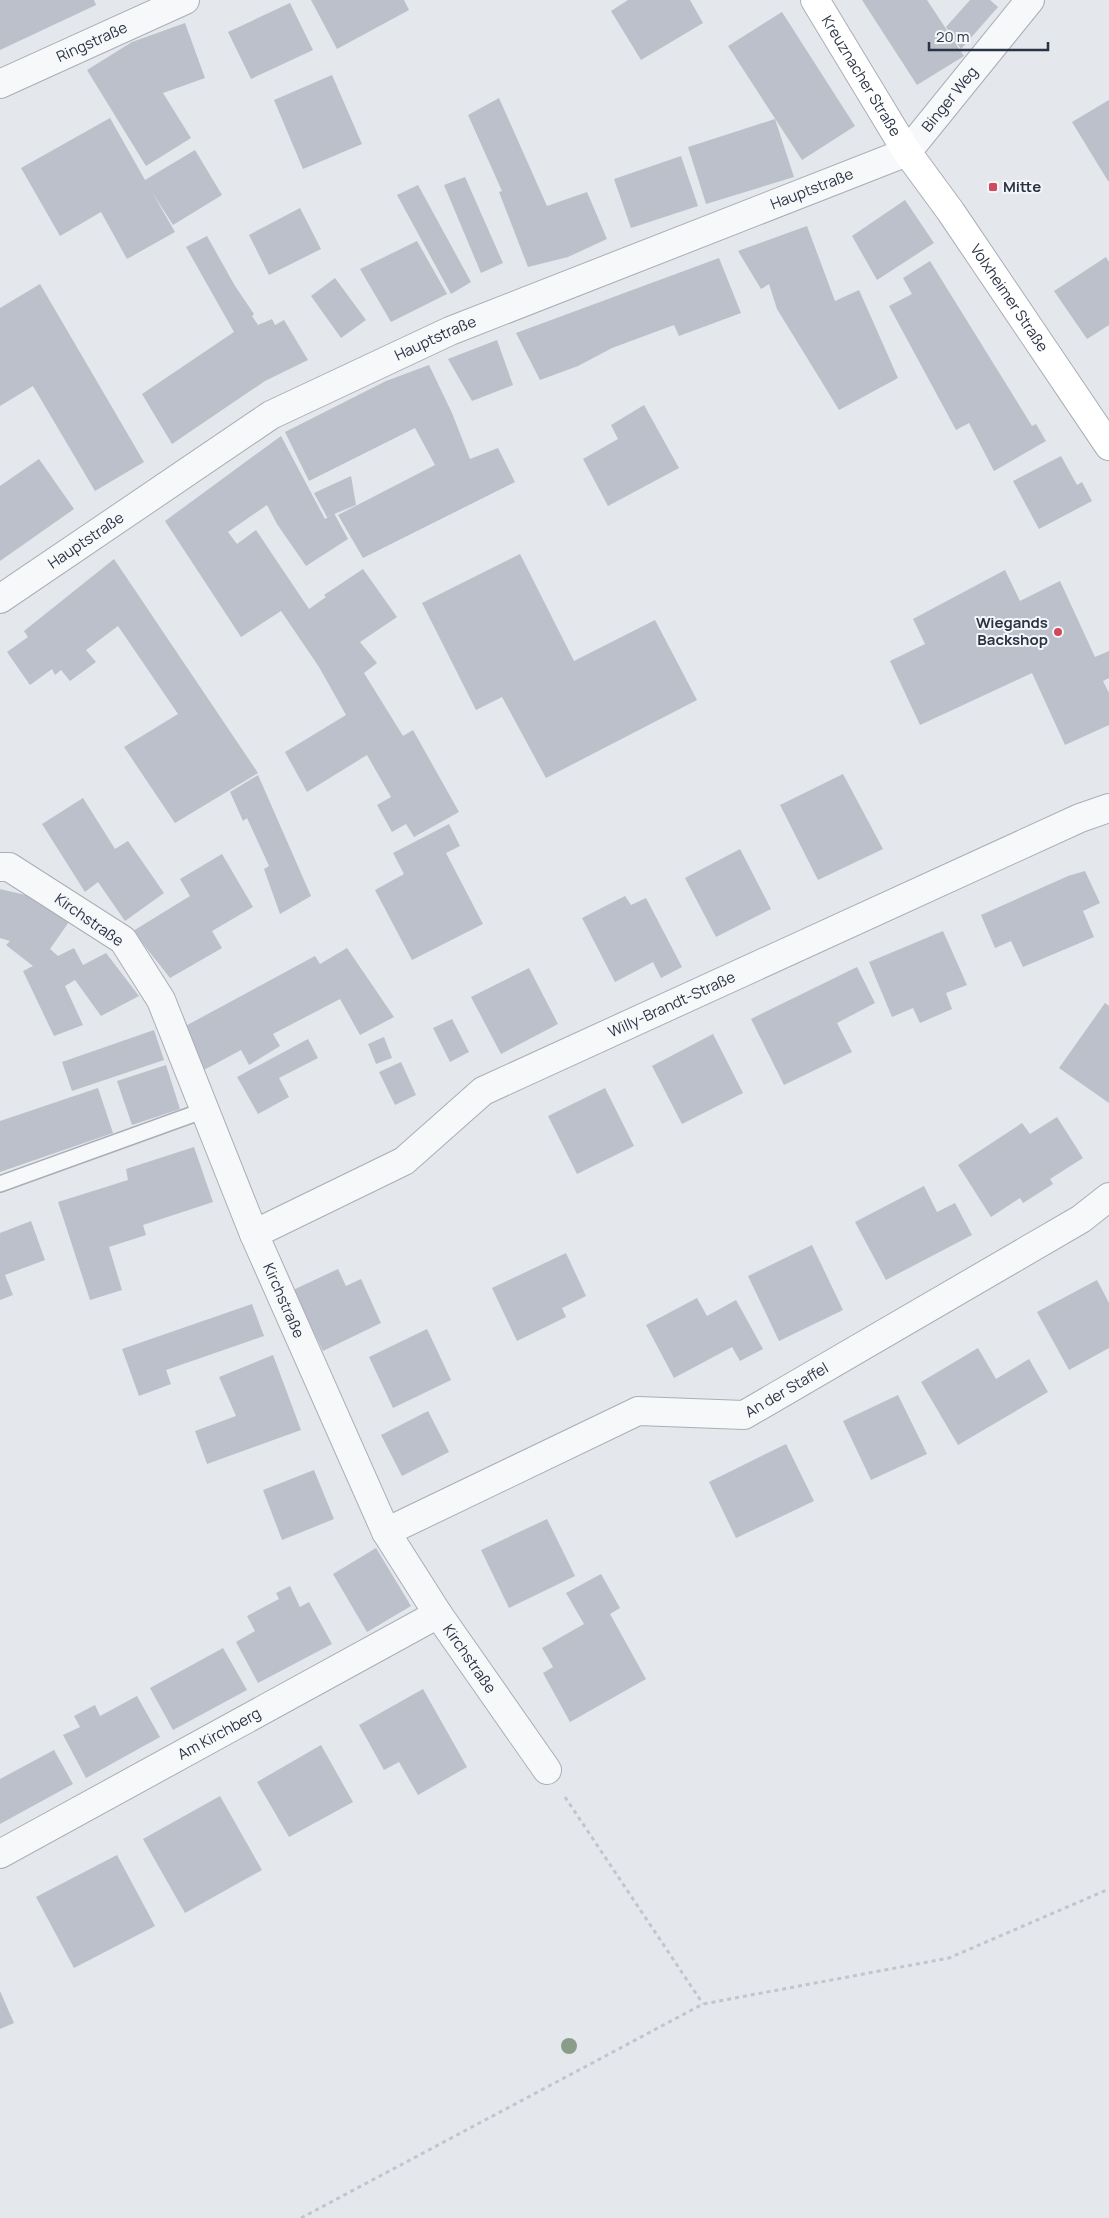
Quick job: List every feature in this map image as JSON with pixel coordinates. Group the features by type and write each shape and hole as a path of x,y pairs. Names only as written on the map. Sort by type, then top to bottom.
{"main road":[{"name":"Kreuznacher Straße","path":"815,0 908,152"},
{"name":"Volxheimer Straße","path":"908,152 951,212 1109,446"}],"street":[{"name":"Ringstraße","path":"0,84 185,0"},
{"name":"Binger Weg","path":"908,152 1030,0"},
{"name":"Hauptstraße","path":"0,599 271,415 450,331 908,152"},
{"name":"Willy-Brandt-Straße","path":"254,1234 404,1161 483,1091 1080,818 1109,808"},
{"name":"Kirchstraße","path":"0,867 9,867 123,940 161,1000 254,1234 386,1532 438,1614 547,1770"},
{"name":"An der Staffel","path":"386,1532 638,1411 744,1415 1081,1219 1109,1197"},
{"name":"Am Kirchberg","path":"0,1854 438,1614"}],"lane":[{"path":"0,1184 205,1110"}],"path":[{"path":"547,1770 703,2004"},
{"path":"301,2218 703,2004 948,1958 1109,1889"}],"building":[{"path":"0,0 94,0 96,5 0,50"},
{"path":"311,0 404,0 409,10 337,49"},
{"path":"628,0 690,0 703,23 641,60 611,11"},
{"path":"862,0 927,0 964,56 917,85"},
{"path":"970,0 990,0 998,7 961,49 946,27"},
{"path":"290,3 313,50 251,79 228,32"},
{"path":"782,12 855,126 802,160 728,46"},
{"path":"185,23 205,78 163,93 191,138 146,166 87,70 132,42"},
{"path":"332,75 362,144 303,169 274,100"},
{"path":"499,98 547,206 587,192 607,239 568,257 528,267 499,192 502,191 468,115"},
{"path":"1109,100 1109,181 1108,181 1072,122"},
{"path":"110,118 145,180 195,150 222,195 173,225 152,192 175,232 127,259 101,212 60,236 21,168"},
{"path":"775,119 794,177 706,204 688,147"},
{"path":"681,156 698,206 631,228 614,179"},
{"path":"465,177 503,263 481,273 444,185"},
{"path":"418,185 471,282 451,294 397,195"},
{"path":"905,200 934,243 877,280 852,236"},
{"path":"300,208 321,249 269,275 249,235"},
{"path":"807,226 835,301 859,290 898,378 839,410 777,309 769,284 761,289 738,251"},
{"path":"207,236 235,286 254,314 252,316 258,325 272,319 275,325 284,320 308,360 265,381 172,444 142,394 234,332 186,247"},
{"path":"417,241 447,294 391,322 360,269"},
{"path":"1106,257 1109,262 1109,325 1087,339 1054,291"},
{"path":"719,258 741,313 679,336 674,325 612,348 578,366 540,380 516,333"},
{"path":"930,261 1032,426 1036,424 1046,441 994,471 969,423 956,430 889,306 912,294 903,278"},
{"path":"335,278 366,320 341,338 311,296"},
{"path":"40,284 144,462 95,491 33,386 0,406 0,308"},
{"path":"497,340 513,385 472,401 448,359"},
{"path":"429,365 452,413 470,459 498,448 515,482 363,558 338,515 435,465 415,428 309,481 285,432 386,381"},
{"path":"644,405 679,468 608,506 583,459 618,439 611,425"},
{"path":"281,436 325,519 334,513 348,539 306,566 277,524 267,505 228,532 237,544 256,530 309,609 326,597 324,595 363,569 397,617 360,642 377,663 364,673 403,736 413,730 459,812 414,837 406,824 392,832 377,805 391,797 367,755 307,792 285,752 346,715 319,667 281,611 241,637 165,521"},
{"path":"1061,456 1077,485 1082,482 1092,501 1039,529 1013,481"},
{"path":"39,459 74,509 0,561 0,486"},
{"path":"351,476 356,505 327,517 314,493"},
{"path":"520,554 574,661 655,620 697,700 546,778 502,697 476,710 422,603"},
{"path":"114,559 258,773 175,823 124,747 178,714 118,626 86,650 96,662 70,681 61,670 55,675 52,669 30,685 7,652 28,637 24,631"},
{"path":"1005,570 1020,601 1060,581 1095,657 1109,651 1109,678 1103,681 1109,693 1109,725 1065,745 1032,673 920,725 890,661 925,644 913,619"},
{"path":"843,774 883,849 818,880 780,805"},
{"path":"258,775 311,896 280,914 264,869 269,866 247,818 243,821 230,792"},
{"path":"83,798 115,849 128,841 164,893 125,921 98,882 85,892 42,824"},
{"path":"449,824 460,846 446,853 483,924 412,960 375,890 404,874 393,853"},
{"path":"740,849 771,909 716,937 685,878"},
{"path":"222,854 253,907 212,931 222,948 170,978 133,931 190,896 180,879"},
{"path":"1085,871 1100,903 1083,911 1094,937 1023,967 1011,941 995,948 981,915 1068,876"},
{"path":"0,889 42,899 71,919 50,949 58,956 74,948 83,965 106,953 139,996 101,1016 75,980 65,986 83,1025 54,1036 23,971 33,966 6,945 10,941 0,938"},
{"path":"625,896 631,905 646,898 682,967 661,978 653,962 615,982 582,918"},
{"path":"943,931 967,985 946,993 952,1009 920,1023 913,1008 892,1017 869,962"},
{"path":"347,948 394,1017 360,1035 340,999 273,1034 280,1046 249,1065 241,1050 202,1071 180,1029 315,956 320,964"},
{"path":"857,967 875,1003 837,1023 852,1052 784,1085 751,1019"},
{"path":"529,968 558,1024 501,1054 471,997"},
{"path":"1105,1003 1109,1006 1109,1103 1059,1068"},
{"path":"452,1019 469,1052 450,1062 433,1028"},
{"path":"154,1030 164,1060 72,1091 62,1062"},
{"path":"713,1034 743,1093 682,1124 652,1066"},
{"path":"384,1037 392,1058 376,1064 368,1044"},
{"path":"308,1039 318,1058 279,1078 289,1097 258,1114 237,1077"},
{"path":"401,1062 416,1095 395,1105 379,1072"},
{"path":"166,1065 180,1109 132,1125 117,1081"},
{"path":"98,1088 113,1133 0,1172 0,1121"},
{"path":"605,1088 634,1146 577,1174 548,1116"},
{"path":"1057,1117 1083,1158 1050,1179 1053,1184 1023,1203 1020,1198 991,1217 958,1165 1022,1123 1030,1134"},
{"path":"194,1147 213,1202 143,1225 146,1235 109,1247 122,1290 90,1300 58,1202 128,1180 126,1169"},
{"path":"924,1186 937,1212 955,1203 972,1235 886,1280 855,1222"},
{"path":"31,1221 45,1260 5,1275 13,1295 0,1300 0,1233"},
{"path":"812,1245 843,1310 779,1341 748,1276"},
{"path":"566,1253 586,1296 562,1308 566,1317 517,1341 492,1288"},
{"path":"338,1269 346,1286 361,1279 381,1323 323,1351 293,1290"},
{"path":"1097,1280 1109,1303 1109,1348 1069,1370 1037,1312"},
{"path":"697,1298 707,1316 736,1300 763,1349 740,1361 732,1347 674,1378 646,1325"},
{"path":"252,1304 264,1336 166,1370 171,1384 139,1396 122,1349"},
{"path":"427,1329 451,1380 393,1408 369,1357"},
{"path":"978,1348 996,1379 1029,1359 1048,1392 958,1445 921,1382"},
{"path":"273,1355 301,1430 207,1464 195,1431 236,1416 219,1377"},
{"path":"898,1395 927,1454 871,1480 843,1421"},
{"path":"428,1411 449,1452 402,1476 381,1435"},
{"path":"786,1444 814,1501 736,1538 709,1482"},
{"path":"314,1470 334,1519 282,1540 263,1490"},
{"path":"547,1519 575,1576 509,1608 481,1550"},
{"path":"376,1548 411,1606 367,1632 333,1574"},
{"path":"601,1574 620,1608 610,1614 646,1679 570,1722 543,1673 553,1667 542,1648 584,1624 566,1593"},
{"path":"290,1586 300,1607 309,1602 332,1644 258,1683 236,1642 255,1631 247,1616 279,1599 276,1593"},
{"path":"223,1648 247,1690 173,1730 150,1688"},
{"path":"423,1689 467,1767 418,1795 399,1762 384,1770 359,1725"},
{"path":"137,1696 160,1737 86,1778 63,1735 80,1727 74,1716 95,1705 100,1716"},
{"path":"321,1745 353,1802 289,1837 257,1782"},
{"path":"54,1750 73,1784 0,1824 0,1779"},
{"path":"220,1796 262,1870 185,1913 143,1839"},
{"path":"117,1855 155,1926 74,1968 36,1897"},
{"path":"0,1991 14,2023 0,2029"}],"place":[{"name":"Mitte","path":"993,187"},
{"name":"Wiegands Backshop","path":"1058,632"}]}
